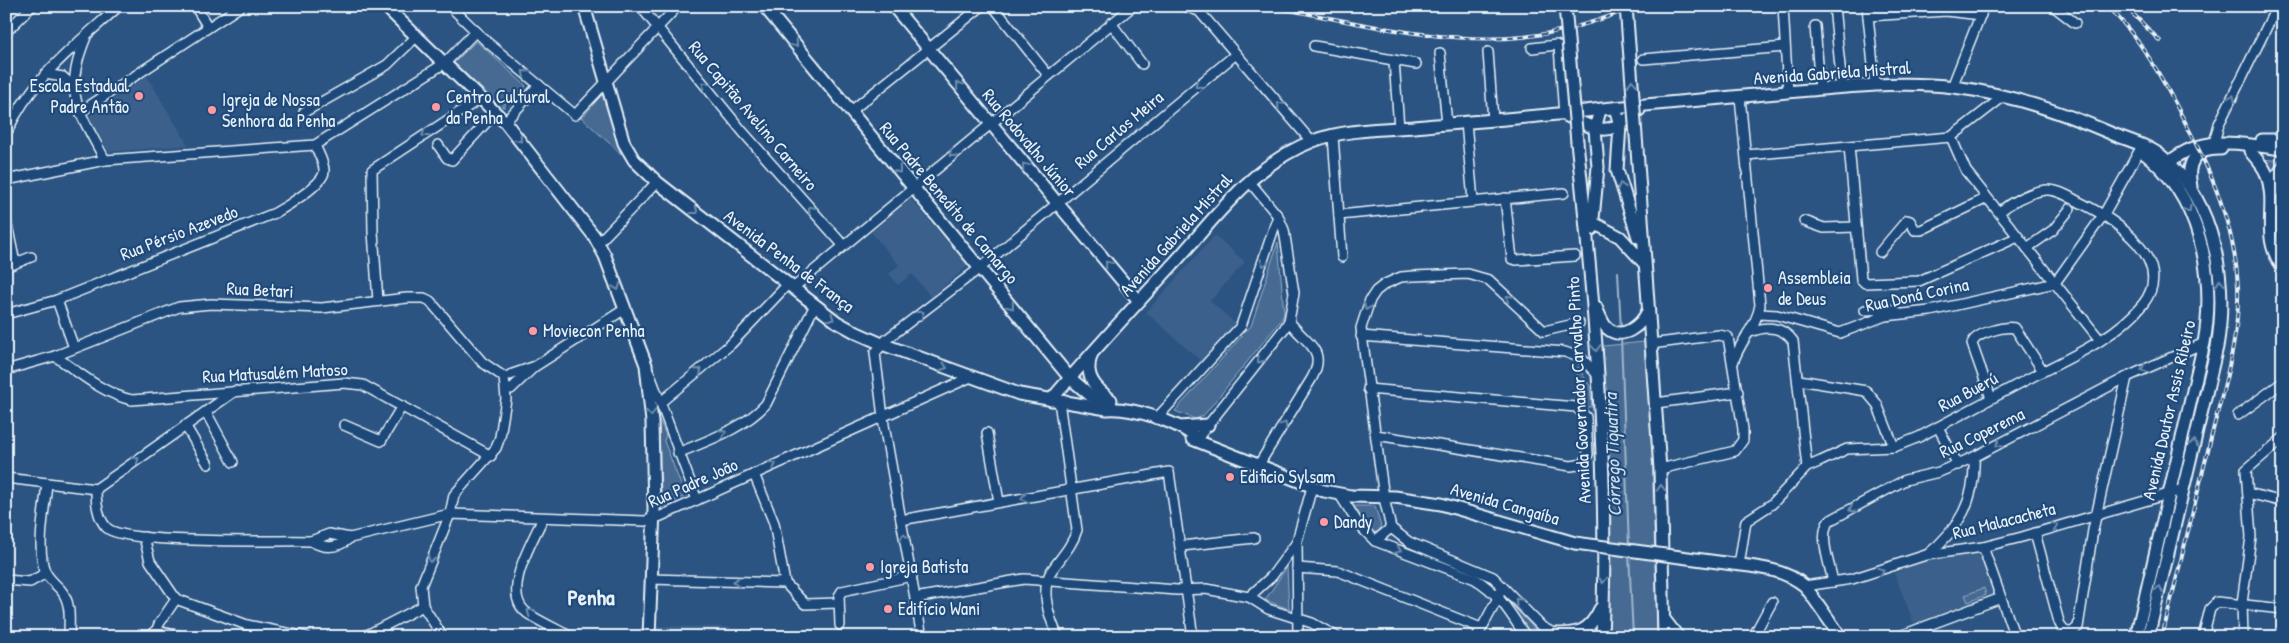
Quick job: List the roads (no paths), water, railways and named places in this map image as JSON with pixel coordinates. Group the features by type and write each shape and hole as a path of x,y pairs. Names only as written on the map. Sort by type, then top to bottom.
{"main road":[{"path":"385,6 505,122 599,242 646,364 652,422 654,519 649,637"},
{"name":"Avenida Penha de França","path":"584,6 605,84 626,147 634,160 657,182 837,322 882,344 971,377 1019,394 1055,401"},
{"name":"Rua Rodovalho Júnior","path":"893,6 1139,301"},
{"name":"Avenida Governador Carvalho Pinto","path":"1566,6 1577,142 1589,220 1588,252 1598,375 1604,535 1602,637"},
{"path":"1626,6 1660,469 1664,637"},
{"name":"Rua Padre Benedito de Camargo","path":"771,9 912,188 1070,378 1090,395 1120,408"},
{"name":"Avenida Gabriela Mistral","path":"1055,401 1070,378 1233,195 1249,181 1312,142 1333,136 1399,128 1564,115 1615,108 1842,87 1875,85 1952,87 2004,96 2074,118 2154,152 2165,165"},
{"path":"1595,129 1611,129 1620,125 1645,105"},
{"path":"1615,108 1620,125 1617,170 1644,257"},
{"path":"1600,110 1595,129 1598,167 1589,220 1620,237 1644,257"},
{"name":"Avenida Gabriela Mistral","path":"1564,115 1595,129"},
{"path":"2192,191 2165,165 2186,151 2204,143 2283,140"},
{"path":"2228,143 2283,149"},
{"name":"Avenida Gabriela Mistral","path":"2138,146 2165,165"},
{"path":"2192,191 2188,172 2189,166 2197,156 2214,149 2283,154"},
{"path":"2154,152 2186,151"},
{"path":"2250,152 2266,174 2270,204 2271,246 2283,268"},
{"name":"Avenida Doutor Assis Ribeiro","path":"2136,637 2204,343 2209,310 2206,271 2198,233 2165,165"},
{"path":"2270,204 2276,177 2283,168"},
{"name":"Avenida Doutor Assis Ribeiro","path":"2148,637 2217,348 2221,311 2215,250 2208,225 2192,191"},
{"path":"1592,299 1606,327 1611,331 1623,332 1634,329 1640,324 1648,311"},
{"path":"2209,310 2221,311"},
{"path":"2204,343 2217,348"},
{"path":"1092,354 1088,364 1090,378 1102,393 1120,408"},
{"name":"Avenida Cangaíba","path":"1055,401 1107,409 1120,408 1179,426 1197,439"},
{"name":"Avenida Cangaíba","path":"1156,419 1161,425 1172,431 1197,439 1312,487 1340,494 1420,500 1441,504 1575,543 1736,564 1787,574 1805,586 1838,635"},
{"path":"1179,426 1208,425"},
{"path":"1559,635 1580,632 1595,620 1602,602"},
{"path":"1664,619 1678,637"}],"street":[{"path":"6,32 32,6"},
{"path":"6,134 25,99 45,74 63,55 119,6"},
{"path":"195,6 208,27"},
{"path":"80,112 241,6"},
{"path":"450,6 476,32 576,115 678,6"},
{"name":"Rua Capitão Avelino Carneiro","path":"640,6 743,132 843,245"},
{"path":"851,111 930,50 982,6"},
{"path":"993,6 1048,75"},
{"path":"661,402 732,344 790,286 843,245 1133,6"},
{"path":"1184,6 1199,11 1312,142"},
{"path":"1783,6 1788,92"},
{"path":"1834,6 1842,87"},
{"path":"1867,6 1875,85"},
{"path":"2053,6 2074,23"},
{"path":"2214,143 2219,124 2276,6"},
{"path":"1868,16 1946,11 1982,11 1952,87"},
{"path":"1111,23 1142,64"},
{"path":"1814,26 1820,90"},
{"path":"6,180 105,160 315,146 444,63 476,32"},
{"path":"86,36 76,61 74,87 80,112 105,160"},
{"path":"304,112 387,65 417,36"},
{"path":"1532,48 1556,45 1559,47 1564,115"},
{"path":"1314,46 1416,64"},
{"path":"1643,59 1785,47"},
{"path":"1488,52 1493,120"},
{"path":"1440,53 1447,124"},
{"name":"Rua Carlos Meira","path":"882,344 980,268 1236,54"},
{"path":"1394,61 1399,128"},
{"path":"45,74 62,78 74,87"},
{"path":"505,122 539,85"},
{"path":"1733,363 1737,351 1759,314 1760,293 1740,96"},
{"path":"1746,155 1951,137 2004,96"},
{"path":"378,301 371,174 376,166 481,98"},
{"path":"438,145 447,158 452,160 495,113"},
{"path":"1466,122 1473,201"},
{"path":"1333,136 1342,257"},
{"path":"1951,137 1966,171 2100,340"},
{"name":"Rua Pérsio Azevedo","path":"6,314 57,300 275,213 290,205 324,174 315,146"},
{"path":"1848,146 1861,279 1868,284 1919,281 2018,237"},
{"path":"2055,283 2104,214 2138,146"},
{"path":"1197,439 1289,321 1294,293 1284,230 1278,216 1249,181"},
{"path":"599,242 657,182"},
{"name":"Rua Buerú","path":"1736,564 1746,521 1772,504 1806,468 1847,449 1894,447 1938,427 2100,340 2143,304 2153,282 2147,257 2139,244 2104,214 2062,194 2045,190 2013,200 1999,212"},
{"path":"1339,215 1564,192"},
{"path":"1505,198 1510,255 1516,260 1575,256"},
{"path":"1880,252 1907,220 1915,230 1921,230 1987,198"},
{"path":"2027,248 2053,230 2070,209"},
{"path":"1156,419 1241,326 1278,216"},
{"path":"6,220 10,265 31,257"},
{"path":"1804,221 1824,228 1856,227"},
{"path":"1545,349 1544,331 1489,280 1476,275 1455,274 1401,277 1385,284 1370,300 1363,318 1361,336 1368,389 1384,498 1391,528 1410,542 1485,572 1499,581 1542,627 1559,635"},
{"name":"Rua Doná Corina","path":"1759,314 1777,315 1840,333 1854,326 1900,314 1930,311 2055,283"},
{"name":"Rua Betari","path":"6,370 55,356 166,311 190,305 322,308 419,297 430,301 460,339 482,362 506,380 506,399"},
{"path":"57,300 74,348"},
{"path":"678,453 738,426 762,408 814,305"},
{"path":"443,637 423,606 422,586 450,514 454,495 459,487 491,456 500,437 506,399 511,389 534,367 625,309"},
{"path":"1864,310 1889,309 1900,314"},
{"path":"1258,466 1318,365 1316,351 1289,321"},
{"path":"1544,331 1579,323"},
{"path":"1748,333 1769,328 1787,333 1793,341 1799,380 1806,468"},
{"path":"1991,398 1972,344 1977,337 2001,329 2015,328 2043,371"},
{"path":"1651,344 1724,335 1730,342 1743,429 1743,440 1740,446 1725,455 1660,469"},
{"path":"1361,336 1565,352 1581,358 1598,375"},
{"name":"Rua Coperema","path":"1833,582 1824,532 1829,521 1905,480 1939,472 1958,465 2127,377 2197,344 2204,343"},
{"path":"882,344 875,353 874,360 922,637"},
{"name":"Rua Matusalém Matoso","path":"55,356 116,395 132,400 353,383 363,385 491,456"},
{"path":"646,364 697,500"},
{"name":"Rua Betari","path":"492,368 497,367 510,375"},
{"path":"511,389 510,375 534,367"},
{"name":"Rua Padre João","path":"96,489 98,511 108,529 116,534 144,538 311,541 329,534 350,538 450,514 635,521 654,519 971,377"},
{"path":"2036,533 2059,622 2063,630 2071,633 2078,627 2097,513 2127,377"},
{"path":"1799,380 1866,391 1876,404 1894,447"},
{"path":"2238,415 2283,382"},
{"path":"1368,389 1562,405 1581,410 1586,417 1588,454 1587,461 1578,466 1376,435"},
{"path":"6,478 96,489 236,391"},
{"path":"1656,404 1738,392"},
{"path":"1055,401 1072,489 1077,530 1073,542 1047,580 1049,616 1058,637"},
{"path":"344,425 381,441 402,406"},
{"path":"206,412 233,462"},
{"path":"185,425 208,464"},
{"path":"1938,427 1958,465"},
{"path":"987,433 1000,502"},
{"path":"2243,637 2242,603 2250,554 2246,470 2283,438"},
{"path":"1926,555 1943,541 1960,520 1972,485 1974,457"},
{"path":"901,520 1169,472 1182,546 1193,637"},
{"path":"754,474 774,523 785,583 805,604 839,603"},
{"path":"47,483 42,547 46,573 68,602 68,637"},
{"path":"1298,637 1297,541 1312,487"},
{"name":"Rua Malacacheta","path":"1805,586 1871,574 1926,555 1983,547 2182,490"},
{"path":"2248,493 2283,502"},
{"path":"1340,494 1358,524 1375,541 1475,579 1499,596 1526,637"},
{"path":"543,518 519,574 516,588 518,599 526,612 571,637"},
{"path":"1375,541 1391,528"},
{"path":"144,538 150,561 176,598 247,625 306,637"},
{"path":"1182,546 1254,538"},
{"path":"1249,597 1272,576 1297,541"},
{"path":"1983,547 2014,637"},
{"path":"1297,568 1338,571 1479,632 1499,596 1499,581"},
{"path":"6,580 30,582 46,573"},
{"path":"840,625 840,593 844,590 912,576"},
{"path":"915,598 1024,578 1220,591 1249,597 1268,609 1298,618 1338,637"},
{"path":"652,579 785,583"},
{"path":"176,598 155,634 186,637"},
{"path":"1897,637 2001,598"},
{"path":"2203,637 2213,604 2225,601 2283,609"},
{"path":"1753,637 1772,602"},
{"path":"363,637 423,606"}],"waterway":[{"name":"Córrego Tiquatira","path":"1618,272 1621,330"},
{"name":"Córrego Tiquatira","path":"1621,337 1629,547"},
{"name":"Córrego Tiquatira","path":"1629,554 1633,637"}],"railway":[{"path":"1269,6 1363,25 1427,35 1491,39 1522,37 1566,29 1608,17 1636,6"},
{"path":"2107,6 2131,32 2151,61 2177,106 2204,161 2227,222 2236,264 2238,286 2236,324 2230,361 2162,637"},
{"path":"2125,6 2160,41"}],"place":[{"name":"Escola Estadual Padre Antão","path":"139,96"},
{"name":"Centro Cultural da Penha","path":"436,107"},
{"name":"Igreja de Nossa Senhora da Penha","path":"212,110"},
{"name":"Assembleia de Deus","path":"1768,288"},
{"name":"Moviecon Penha","path":"533,331"},
{"name":"Edificio Sylsam","path":"1230,477"},
{"name":"Dandy","path":"1324,522"},
{"name":"Igreja Batista","path":"870,567"},
{"name":"Edifício Wani","path":"888,609"}],"district":[{"name":"Penha","path":"591,597"}]}
